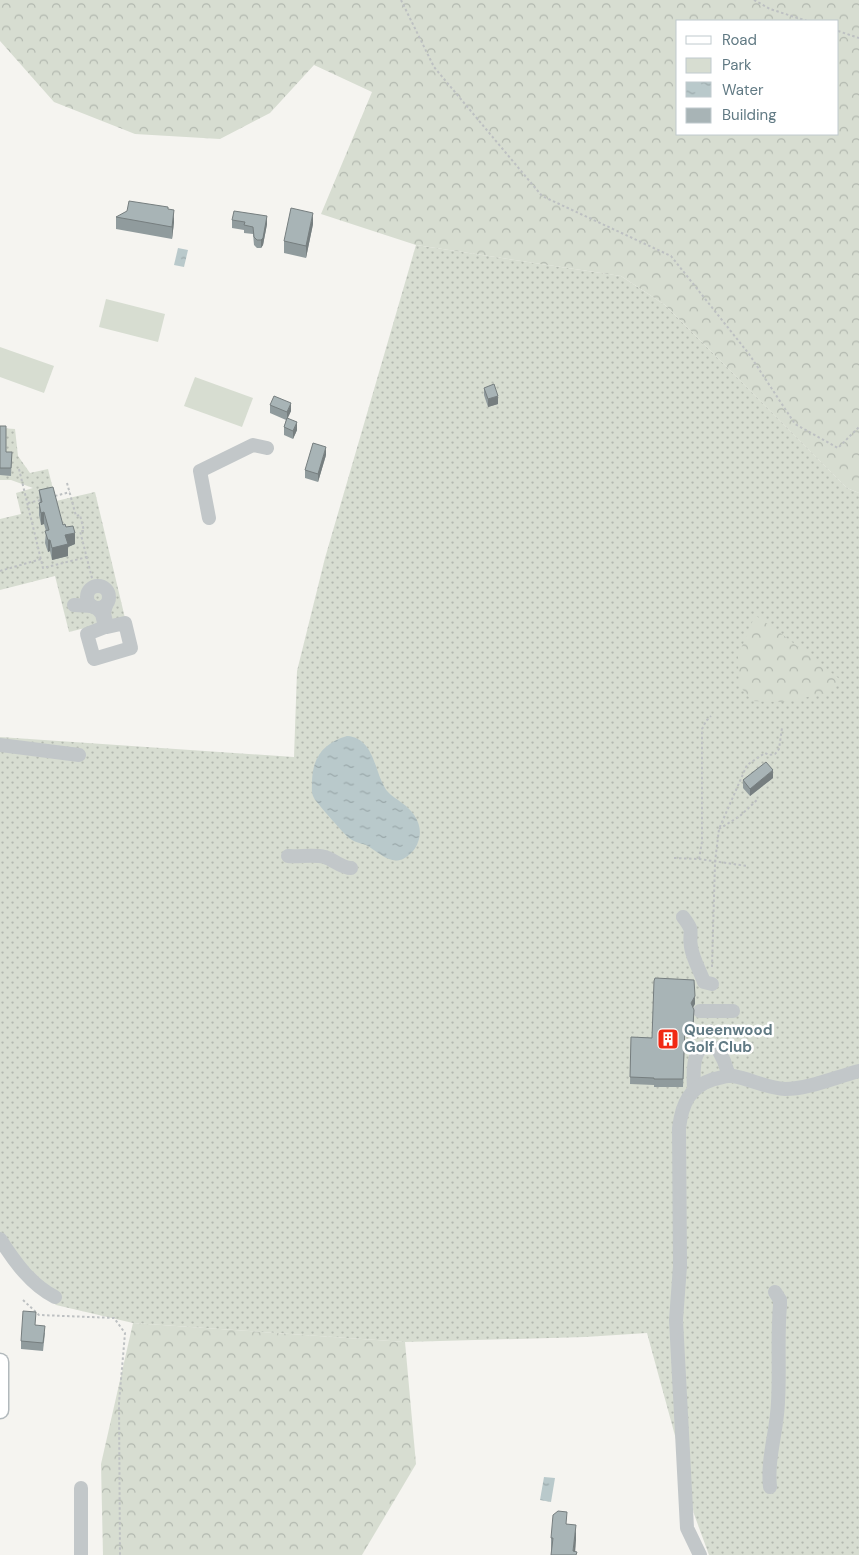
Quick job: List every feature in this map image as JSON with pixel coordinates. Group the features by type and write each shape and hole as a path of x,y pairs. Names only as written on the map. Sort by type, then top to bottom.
{"main road":[{"path":"0,1362 0,1410"}],"lane":[{"path":"209,518 200,471 253,445 267,448"},
{"path":"94,586 101,586 107,589 109,595 101,605 89,604 87,597 89,590 94,586"},
{"path":"74,605 101,605 121,588"},
{"path":"0,745 79,755"},
{"path":"288,856 318,856 333,860 346,868 351,868"},
{"path":"683,916 692,930 691,946 704,982 712,984"},
{"path":"706,1012 733,1011"},
{"path":"694,1089 694,1060 703,1047 711,1046 718,1049 729,1076"},
{"path":"700,1555 687,1528 676,1320 680,1266 679,1128 683,1106 694,1089 707,1082 729,1076 742,1078 772,1088 786,1089 800,1088 859,1071"},
{"path":"0,1239 30,1278 46,1292 56,1297"},
{"path":"770,1487 770,1452 776,1424 778,1402 780,1305 780,1300 774,1292"},
{"path":"81,1488 82,1555"}],"path":[{"path":"401,0 434,67 542,196 671,256 749,354 795,424 838,448 859,427"},
{"path":"754,0 770,9 804,20"},
{"path":"839,31 859,38"},
{"path":"19,469 43,568 87,556"},
{"path":"67,483 76,516 80,515 84,530 80,531 94,586"},
{"path":"53,496 70,492"},
{"path":"28,503 45,499"},
{"path":"0,571 41,559"},
{"path":"699,859 702,842 702,729 711,716"},
{"path":"712,984 716,862 720,829 747,766 765,753 769,755 775,754 779,749 782,728"},
{"path":"720,829 740,816 758,799"},
{"path":"674,858 699,859 747,866"},
{"path":"706,1012 711,1046"},
{"path":"23,1300 39,1315 114,1318 125,1333 119,1403 120,1555"}],"green space":[{"path":"0,0 859,0 859,493 847,488 665,305 621,276 416,245 321,214 372,92 314,65 270,113 220,139 135,134 54,102 0,41"},
{"path":"416,245 621,276 665,305 847,488 859,493 859,1555 709,1555 694,1514 683,1465 647,1333 585,1337 405,1342 133,1323 56,1305 20,1274 0,1240 0,737 294,757 297,671 325,558"},
{"path":"106,299 165,314 158,342 99,327"},
{"path":"0,347 54,366 44,393 0,377"},
{"path":"195,377 253,398 242,427 184,406"},
{"path":"0,428 15,429 18,456 30,473 48,469 56,501 95,492 125,618 69,632 55,576 0,590 0,519 21,514 16,493 33,488 11,480 0,480"},
{"path":"755,615 842,681 822,694 783,702 752,701 739,685 738,655"},
{"path":"133,1323 405,1342 416,1464 362,1555 103,1555 101,1464"}],"water":[{"path":"178,248 188,250 184,267 174,265"},
{"path":"347,736 363,742 372,756 381,781 387,790 411,811 417,820 420,836 417,845 403,859 388,859 366,845 346,836 313,796 314,766 320,753 331,743"},
{"path":"544,1477 555,1478 551,1502 540,1500"}],"building":[{"path":"129,201 168,207 168,209 174,210 172,227 116,217 127,211"},
{"path":"291,208 313,213 306,246 284,241"},
{"path":"234,211 267,216 261,240 257,240 254,237 253,227 244,225 245,222 232,220"},
{"path":"494,384 498,396 488,399 484,388"},
{"path":"274,396 291,403 287,412 270,405"},
{"path":"287,418 297,422 293,431 284,427"},
{"path":"0,426 6,426 6,452 12,452 11,468 0,468"},
{"path":"313,443 326,447 318,474 305,470"},
{"path":"53,487 63,525 65,524 66,527 73,526 75,533 65,535 68,544 52,548 45,531 49,530 44,512 41,513 39,503 42,502 39,490"},
{"path":"766,762 773,770 750,789 743,780"},
{"name":"Queenwood Golf Club","path":"655,978 694,980 695,996 691,1003 694,1010 693,1025 685,1025 683,1079 630,1077 631,1037 652,1038"},
{"path":"23,1311 36,1312 35,1325 45,1326 43,1343 21,1341"},
{"path":"558,1511 567,1512 566,1524 576,1525 573,1551 577,1552 576,1555 551,1555 553,1515"}],"place":[{"name":"Queenwood Golf Club","path":"668,1039"}]}
